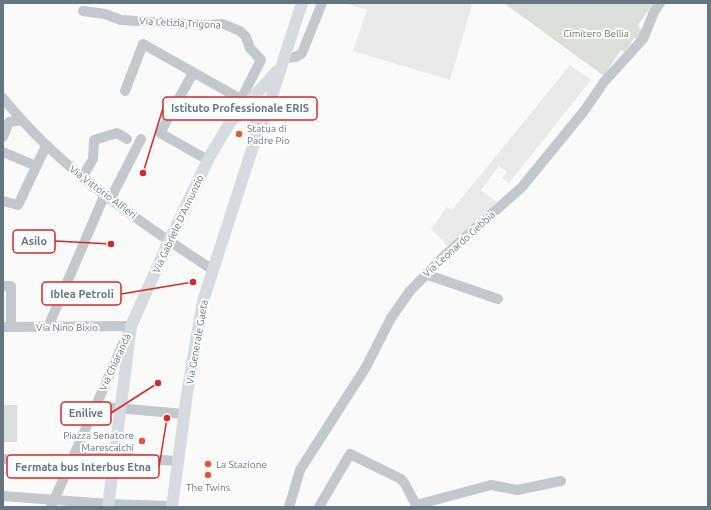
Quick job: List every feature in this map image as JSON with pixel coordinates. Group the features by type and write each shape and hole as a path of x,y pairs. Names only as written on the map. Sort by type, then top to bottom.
{"main road":[{"path":"256,134 265,117 302,3"},
{"name":"Via Gabriele D'Annunzio","path":"108,505 115,462 131,326 169,241 208,160 229,124 243,104 266,86 284,61"},
{"path":"243,104 247,110 253,112 256,117 256,134"},
{"name":"Via Generale Gaeta","path":"172,506 185,408 203,301 256,134"}],"street":[{"path":"284,61 296,57 302,53 322,3"},
{"name":"Via Leonardo Gebbia","path":"289,507 303,464 366,367 391,318 410,291 425,274 522,187 584,111 604,82 643,39 654,12 660,3"},
{"name":"Via Letizia Trigona","path":"84,10 105,14 121,20 205,25 223,24 240,31 246,37 250,48 260,60 243,104"},
{"path":"125,91 143,44 194,73 243,104"},
{"path":"194,73 160,134 208,160"},
{"name":"Via Vittorio Alfieri","path":"4,100 46,146 108,196 169,241 211,275"},
{"path":"3,137 9,122 22,120"},
{"path":"83,176 93,159 94,140 117,133 127,139"},
{"path":"48,327 108,196 141,140"},
{"path":"3,201 18,205 46,146"},
{"path":"3,152 36,166"},
{"path":"425,274 498,299"},
{"path":"3,286 11,286 7,327"},
{"name":"Via Nino Bixio","path":"7,327 131,326"},
{"name":"Via Chiarandà","path":"52,504 94,406 131,326"},
{"path":"94,406 122,404 185,408"},
{"path":"319,507 350,454 401,479 416,506 492,485 517,490 561,481"},
{"path":"3,459 72,459 177,465"},
{"path":"3,496 52,504 172,506"}],"shaded area":[{"path":"345,3 465,3 472,5 450,80 353,51 367,10"},
{"path":"570,65 591,80 509,183 502,178 507,172 499,166 481,190 499,204 449,247 431,229 447,207 452,210"}],"green space":[{"name":"Cimitero Bellia","path":"504,3 654,3 638,25 643,33 637,39 634,38 625,52 621,50 604,76"},
{"path":"3,405 17,405 17,442 3,442"}],"place":[{"name":"Statua di Padre Pio","path":"239,134"},
{"name":"Istituto Professionale ERIS","path":"143,173"},
{"name":"Asilo","path":"111,244"},
{"name":"Iblea Petroli","path":"193,282"},
{"name":"Enilive","path":"158,383"},
{"name":"Fermata bus Interbus Etna","path":"167,418"},
{"name":"Piazza Senatore Marescalchi","path":"142,441"},
{"name":"La Stazione","path":"208,464"},
{"name":"The Twins","path":"208,475"}]}
